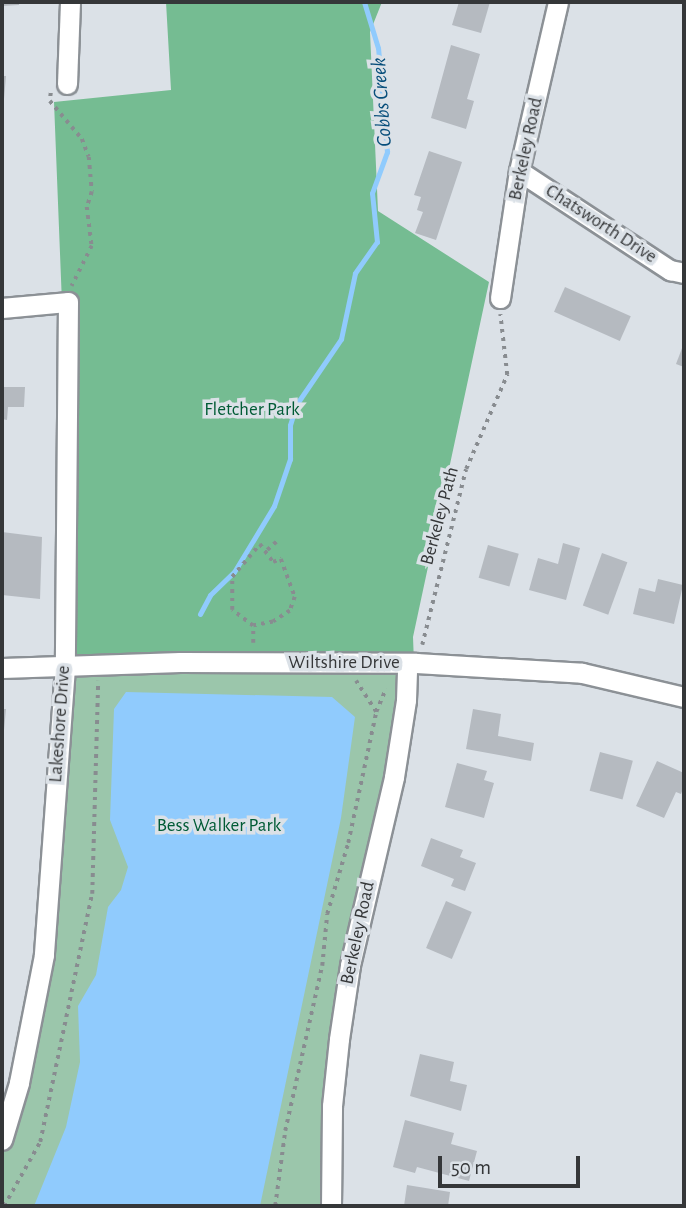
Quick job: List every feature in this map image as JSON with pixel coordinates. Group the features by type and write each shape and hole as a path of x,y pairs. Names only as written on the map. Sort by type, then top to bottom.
{"street":[{"path":"67,84 70,2"},
{"name":"Berkeley Road","path":"500,298 519,171 558,2"},
{"name":"Chatsworth Drive","path":"519,171 670,270 684,273"},
{"path":"2,308 68,302"},
{"name":"Lakeshore Drive","path":"2,1140 19,1083 44,955 65,667 68,302"},
{"name":"Berkeley Road","path":"331,1206 332,1106 350,965 394,777 412,663"},
{"name":"Wiltshire Drive","path":"2,668 412,663 582,673 684,697"}],"path":[{"path":"50,101 82,139 89,157 93,192 87,207 92,246 65,293 68,302"},
{"name":"Berkeley Path","path":"412,663 466,469 507,374 499,332 500,298"},
{"path":"253,626 290,611 295,597 281,559 273,562 264,555 278,540"},
{"path":"253,626 232,610 232,577 259,544 267,550"},
{"path":"253,626 253,643"},
{"path":"349,663 376,712"},
{"path":"4,1206 40,1142 92,894 94,706 100,666"},
{"path":"275,1206 285,1131 318,986 327,914 348,843 376,712 388,679"}],"green space":[{"name":"Fletcher Park","path":"166,2 382,2 370,32 378,211 489,282 413,637 414,663 76,657 54,102 171,90"},
{"name":"Bess Walker Park","path":"76,657 414,663 340,1021 335,1206 2,1206 2,1147 16,1113"}],"water":[{"name":"Bess Walker Park","path":"126,692 332,697 355,717 341,818 260,1206 34,1206 66,1127 80,1062 78,1006 96,975 108,907 121,890 128,867 110,820 114,709"}],"building":[{"path":"2,2 19,2 19,5 2,6"},
{"path":"459,2 490,2 481,33 452,25"},
{"path":"451,45 480,54 467,99 474,101 466,129 431,118"},
{"path":"2,76 6,76 4,99 2,99"},
{"path":"429,151 462,162 436,240 415,233 423,212 417,210 421,197 414,195"},
{"path":"565,287 631,316 620,341 554,312"},
{"path":"684,343 684,367 676,364"},
{"path":"2,387 25,387 24,407 8,407 7,420 2,419"},
{"path":"2,532 42,537 40,599 2,595"},
{"path":"563,543 580,548 566,600 529,590 538,558 558,564"},
{"path":"488,545 519,554 509,587 479,578"},
{"path":"602,553 627,562 608,615 583,606"},
{"path":"658,579 683,585 674,624 633,614 639,588 655,592"},
{"path":"2,709 6,709 4,730 2,730"},
{"path":"473,709 501,714 498,736 534,743 531,761 466,749"},
{"path":"600,752 633,761 622,799 590,791"},
{"path":"657,761 684,773 681,794 676,792 664,818 636,806"},
{"path":"457,763 487,771 484,780 494,783 484,818 445,807"},
{"path":"431,838 463,850 460,857 476,863 465,891 451,886 454,879 421,866"},
{"path":"446,901 472,912 452,959 426,948"},
{"path":"420,1054 454,1062 450,1081 467,1085 461,1111 410,1096"},
{"path":"405,1120 454,1133 451,1144 477,1151 469,1181 417,1167 415,1173 393,1167"},
{"path":"407,1185 450,1192 448,1206 404,1206"}],"waterway":[{"name":"Cobbs Creek","path":"200,614 210,595 234,572 274,506 290,459 290,425 296,405 341,339 355,273 377,242 372,193 387,152 378,48 364,2"}]}
